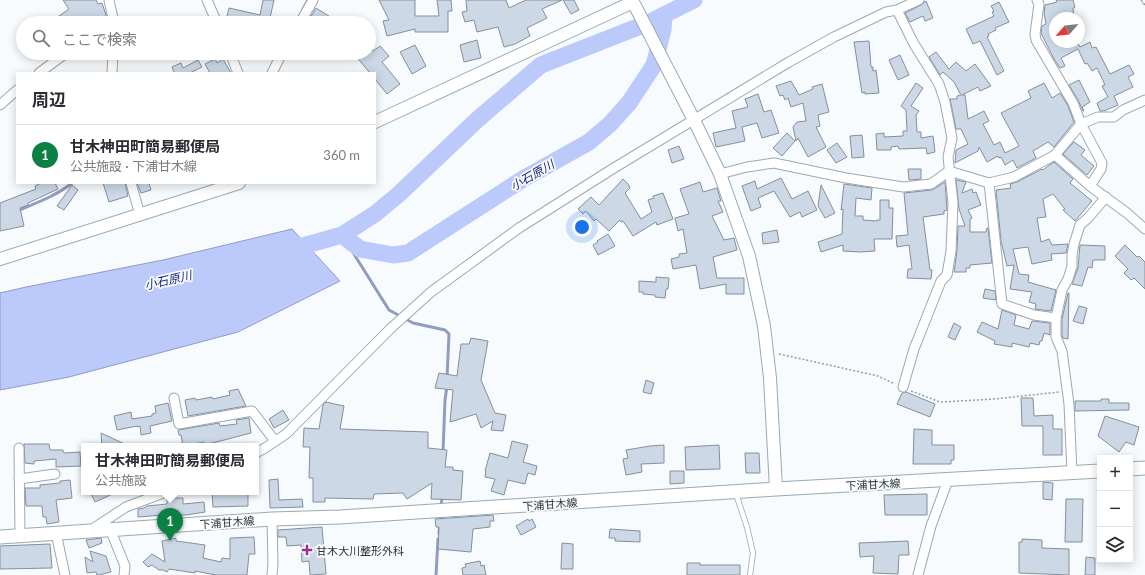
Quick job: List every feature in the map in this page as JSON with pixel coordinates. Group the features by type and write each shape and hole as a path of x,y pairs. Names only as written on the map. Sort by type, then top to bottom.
{"main road":[{"path":"1133,469 1145,468"},
{"name":"下浦甘木線","path":"0,536 1097,471"}],"street":[{"path":"109,0 112,16"},
{"path":"207,0 213,16"},
{"path":"304,16 313,0"},
{"path":"259,451 286,434 390,329 431,292 519,228 693,118 789,62 834,37 886,12 897,10 919,0"},
{"path":"376,122 634,1 720,174 749,256 764,326 767,351 770,378 776,489"},
{"path":"1039,1 1035,34 1036,40 1073,103 1081,124 1102,163 1090,186"},
{"path":"897,10 914,44 939,84 945,102 952,138 948,157 953,203 951,251 947,275 941,281 914,349 903,387"},
{"path":"40,72 57,60"},
{"path":"112,72 113,60"},
{"path":"233,60 238,72"},
{"path":"272,72 278,60"},
{"path":"0,105 16,91"},
{"path":"949,171 989,183 1014,177 1055,155 1081,124 1098,117 1114,117 1123,110 1145,100"},
{"path":"1055,155 1090,186 1145,228"},
{"path":"720,174 747,167 774,163 846,178 903,187 931,184 949,171"},
{"path":"989,183 1002,304 1034,315 1056,318"},
{"path":"131,184 140,216"},
{"path":"0,260 236,184"},
{"path":"1072,473 1067,391 1062,352 1056,336 1056,318 1062,290 1068,279 1072,266 1074,244 1080,225 1106,197"},
{"path":"174,398 179,424 252,411 275,441"},
{"path":"19,448 20,535"},
{"path":"19,479 55,474"},
{"path":"918,575 930,526 948,480"},
{"path":"90,530 126,507 158,495"},
{"path":"272,519 272,575"},
{"path":"110,530 125,566 124,575"},
{"path":"56,533 64,575"}],"lane":[{"path":"736,492 747,527 753,553 750,575"}],"path":[{"path":"767,351 796,359 878,376 940,402 995,400 1067,391"}],"water":[{"path":"292,229 340,281 238,332 69,377 0,390 0,293 163,260"}],"building":[{"path":"63,0 96,0 98,4 102,3 106,16 59,16 69,9"},
{"path":"263,0 274,0 270,16 227,16 229,8 260,15"},
{"path":"379,0 415,0 415,16 439,16 437,0 451,0 452,11 448,11 448,32 415,32 415,29 387,36 383,21 389,20"},
{"path":"466,0 506,0 509,8 526,0 562,0 542,9 547,18 527,28 530,36 515,44 504,47 498,27 477,32 474,20 465,22 462,12 467,11"},
{"path":"563,0 574,0 579,10 571,14"},
{"path":"1056,0 1073,0 1075,7 1073,8 1073,12 1049,12 1049,48 1085,48 1085,44 1090,42 1092,48 1096,47 1110,74 1129,65 1134,74 1128,77 1133,87 1114,96 1118,105 1104,111 1100,111 1097,103 1108,97 1102,86 1105,85 1097,68 1092,71 1087,63 1085,64 1078,49 1061,58 1065,66 1060,68 1054,59 1041,33 1042,26 1046,24 1044,13 1045,5 1057,2"},
{"path":"926,1 933,18 925,21 923,16 910,22 905,13"},
{"path":"999,2 1009,22 995,28 996,30 988,34 989,36 987,37 1004,71 997,75 980,41 973,44 966,29 994,16 992,12 994,11 991,6"},
{"path":"316,8 329,16 311,16"},
{"path":"477,40 481,58 464,62 460,45"},
{"path":"869,41 871,67 873,67 873,71 876,70 879,93 865,94 865,92 862,93 854,42"},
{"path":"415,45 426,66 412,74 400,52"},
{"path":"380,46 389,56 382,62 400,84 387,94 376,80 376,72 369,72 359,60 376,60 376,49"},
{"path":"936,52 949,69 956,62 966,71 975,64 991,86 980,91 978,87 962,95 965,95 968,119 984,111 989,121 983,124 994,145 1000,142 1005,153 1019,146 1001,113 1031,98 1028,91 1044,83 1052,98 1060,93 1068,106 1074,122 1054,147 1048,142 1033,151 1036,158 1017,168 1013,160 1005,165 1001,157 999,158 998,156 987,162 979,147 978,151 955,163 956,150 968,144 961,129 956,129 950,99 957,99 957,96 961,95 954,82 943,72 940,75 929,57"},
{"path":"900,55 909,75 898,80 889,60"},
{"path":"198,60 202,67 192,72 174,72 172,67 181,63 183,68"},
{"path":"213,60 216,60 217,63 224,60 230,72 209,72 205,64"},
{"path":"1079,80 1090,102 1082,107 1084,111 1069,85"},
{"path":"791,81 799,95 813,89 812,87 822,84 829,112 818,115 820,126 816,127 826,147 808,157 798,138 796,141 793,127 797,122 806,121 803,103 791,107 788,98 785,100 783,95 780,96 776,86"},
{"path":"916,83 923,88 911,106 919,111 916,115 917,132 921,132 921,138 933,136 935,152 927,154 926,148 899,149 898,146 891,147 891,150 877,150 876,134 884,133 884,137 903,136 903,131 907,131 906,110 901,106"},
{"path":"758,94 764,112 771,110 779,133 762,138 757,123 742,127 745,141 716,147 713,133 736,128 732,111 748,107 745,99"},
{"path":"787,133 795,141 782,156 773,148"},
{"path":"862,135 864,157 852,158 850,136"},
{"path":"1074,142 1085,150 1081,155 1094,166 1087,175 1063,154"},
{"path":"837,143 847,157 836,163 827,150"},
{"path":"679,146 684,159 672,163 668,150"},
{"path":"1054,162 1073,179 1070,183 1092,201 1075,221 1063,210 1065,209 1053,194 1043,199 1046,217 1037,218 1041,242 1049,239 1052,245 1068,244 1066,253 1051,254 1052,260 1032,264 1028,247 1013,249 1019,274 1029,275 1028,282 1056,290 1051,311 1035,309 1036,304 1029,302 1032,292 1010,289 1014,265 1007,266 1001,241 996,190 1011,188 1010,184 1042,169 1043,170"},
{"path":"908,169 921,169 921,179 909,180"},
{"path":"781,178 792,199 808,191 817,210 802,217 800,212 790,217 774,191 758,198 761,207 751,211 742,186 755,181 757,189"},
{"path":"623,179 630,188 625,193 641,219 652,212 648,200 654,198 653,196 663,193 673,219 657,225 656,222 633,236 623,221 621,222 620,220 609,231 596,219 594,221 586,211 583,214 578,209 591,197 599,205"},
{"path":"956,180 966,182 962,193 972,189 973,193 976,192 981,205 968,210 972,218 970,219 970,232 986,232 988,228 992,263 970,265 970,268 966,268 966,272 954,272 958,226 965,226 959,209"},
{"path":"700,182 703,192 717,188 721,201 718,201 723,212 712,216 724,240 734,238 737,250 713,257 717,278 744,278 744,294 726,294 726,284 700,289 696,265 673,269 671,259 679,257 679,254 687,253 683,229 678,231 675,218 689,214 680,189"},
{"path":"945,182 947,210 944,211 944,214 923,217 930,270 932,270 931,279 907,278 908,269 912,269 909,245 897,247 896,236 908,235 904,193 932,190"},
{"path":"39,184 56,184 58,189 20,208 24,226 0,231 0,203 36,189 35,186"},
{"path":"103,184 125,184 128,196 109,202"},
{"path":"137,184 149,184 151,190 141,193"},
{"path":"844,184 872,188 871,200 856,198 855,216 863,216 863,220 880,220 880,200 889,200 889,208 893,208 892,239 874,239 875,251 843,251 843,245 821,252 818,242 842,234 843,209 841,210"},
{"path":"72,185 78,190 64,210 57,206"},
{"path":"821,185 835,213 825,218 818,206"},
{"path":"777,230 779,242 763,244 762,233"},
{"path":"608,234 615,246 598,255 593,245"},
{"path":"1080,245 1105,246 1105,260 1093,260 1092,268 1088,267 1082,286 1072,284 1078,268"},
{"path":"1125,245 1137,257 1139,256 1145,262 1145,289 1134,278 1131,280 1124,273 1128,269 1115,256"},
{"path":"656,277 669,278 665,298 655,297 655,295 643,294 643,292 639,292 639,281 656,282"},
{"path":"985,289 995,291 996,300 983,298"},
{"path":"1068,293 1068,339 1063,338 1062,336 1062,319"},
{"path":"1079,306 1087,308 1083,324 1073,321"},
{"path":"1002,310 1016,315 1014,325 1029,329 1032,321 1050,323 1050,335 1044,333 1042,341 1040,341 1039,345 1030,343 1029,347 1012,343 1012,347 994,344 995,341 977,332 982,322 998,329"},
{"path":"954,323 961,327 955,340 948,337"},
{"path":"471,338 488,341 481,380 495,413 506,415 503,431 491,430 493,421 481,428 476,414 450,422 453,390 435,388 439,373 457,376 461,344 469,344"},
{"path":"646,380 654,383 651,394 643,392"},
{"path":"238,389 246,406 188,416 185,400 195,398 196,400 212,397 213,399 230,395 229,391"},
{"path":"906,392 935,404 930,417 897,404 902,393"},
{"path":"1021,398 1033,398 1034,416 1053,415 1053,429 1062,429 1062,455 1043,455 1043,426 1022,426"},
{"path":"1101,399 1109,399 1109,403 1129,403 1129,410 1075,411 1075,401 1101,401"},
{"path":"326,402 344,406 340,429 428,432 428,448 447,450 445,467 453,467 453,470 463,471 461,500 431,499 432,483 407,499 403,493 374,494 373,499 325,498 325,502 313,502 313,478 309,478 310,447 303,447 304,428 319,429 323,405"},
{"path":"168,403 172,421 150,426 151,433 141,435 140,426 117,430 114,416 131,412 132,419 152,416 152,414 156,413 155,406"},
{"path":"283,410 289,420 274,428 269,419"},
{"path":"1105,416 1139,427 1134,445 1126,442 1119,452 1098,436"},
{"path":"249,418 251,433 213,443 182,443 181,435 179,435 178,430 219,423 220,426 237,424 236,420"},
{"path":"914,429 932,430 932,445 954,445 954,460 951,460 951,464 913,464"},
{"path":"101,433 123,443 102,443"},
{"path":"512,441 528,445 523,462 537,466 535,475 528,473 525,484 508,480 504,495 491,491 495,479 485,477 485,471 490,453 508,458"},
{"path":"24,444 49,444 50,450 63,450 65,453 80,452 81,466 56,467 56,459 34,461 34,464 25,463"},
{"path":"664,445 664,463 641,464 642,472 626,475 623,459 628,458 626,450"},
{"path":"719,445 720,469 686,470 685,447"},
{"path":"745,453 759,453 760,473 746,473"},
{"path":"670,471 684,471 684,483 670,484"},
{"path":"278,479 279,500 302,499 303,507 270,508 269,480"},
{"path":"70,480 72,498 56,500 59,522 47,524 46,517 43,517 42,506 26,506 25,488 40,488 40,485 60,483 60,481"},
{"path":"1043,482 1053,483 1052,500 1043,499"},
{"path":"927,494 927,515 885,515 884,495"},
{"path":"92,495 110,495 95,502"},
{"path":"212,495 248,495 248,506 213,507"},
{"path":"167,498 183,498 183,504 204,502 205,512 186,515 138,517 138,509 147,506 167,504"},
{"path":"1066,499 1083,499 1082,542 1065,542"},
{"path":"493,515 494,521 490,521 490,527 473,529 471,552 438,549 439,527 436,527 435,519"},
{"path":"528,519 529,521 532,519 536,527 521,535 516,526"},
{"path":"322,527 326,574 310,575 309,561 302,562 301,545 287,546 286,537 278,537 278,530"},
{"path":"610,529 640,531 640,542 615,541 615,538 609,538"},
{"path":"254,537 255,554 249,554 247,575 216,575 195,571 195,573 169,569 167,572 159,570 152,565 148,567 143,562 152,554 165,562 162,541 176,538 176,541 205,545 203,558 221,562 222,558 230,559 230,538"},
{"path":"101,538 102,543 89,548 86,540"},
{"path":"1022,539 1042,540 1042,548 1069,549 1069,575 1019,573 1019,542 1022,542"},
{"path":"908,541 909,555 899,555 898,574 873,573 874,556 860,557 859,543"},
{"path":"562,543 573,544 573,569 561,569"},
{"path":"50,544 52,568 0,569 0,546"},
{"path":"90,551 106,556 111,572 99,575 97,575 96,572 87,573 85,557 93,562"},
{"path":"1086,557 1095,558 1095,575 1085,575"},
{"path":"480,561 481,566 484,565 486,575 463,575 462,568 466,567 465,564"},
{"path":"687,563 700,563 700,565 740,565 740,575 687,575"}],"waterway":[{"path":"303,9 308,0"},
{"name":"小石原川","path":"285,251 342,235 375,214 399,194 478,119 541,65 648,23 694,0"},
{"name":"小石原川","path":"342,235 360,249 393,255 408,253 523,179 589,142 610,124 629,103 654,65 663,30 664,15"},
{"path":"17,211 53,195 71,184"},
{"path":"342,235 389,310 413,323 445,330 449,334 447,378"},
{"path":"443,452 447,386"},
{"path":"441,508 442,496"},
{"path":"439,534 440,514"},
{"path":"436,575 438,539"}],"place":[{"name":"甘木神田町簡易郵便局","path":"170,541"},
{"name":"甘木大川整形外科","path":"307,550"}]}
